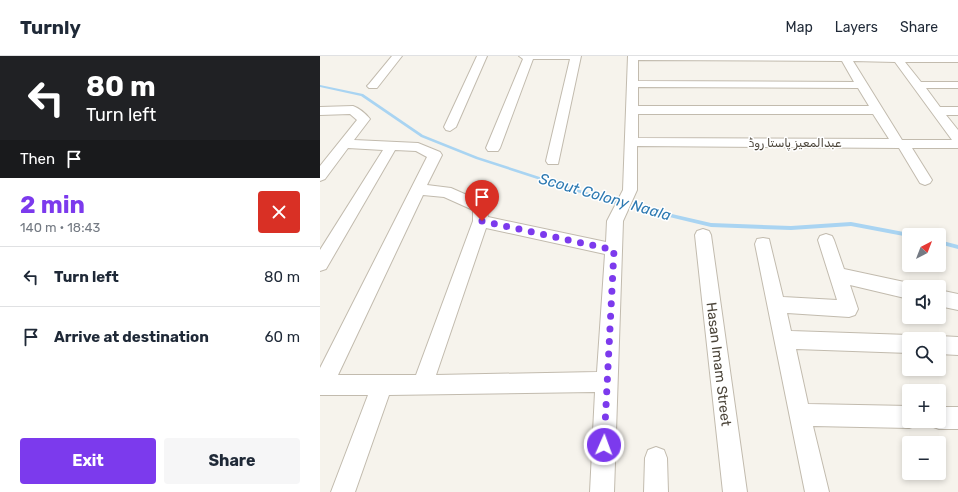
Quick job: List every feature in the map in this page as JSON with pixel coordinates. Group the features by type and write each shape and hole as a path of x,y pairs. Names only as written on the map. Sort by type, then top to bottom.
{"street":[{"path":"373,86 396,56"},
{"path":"450,127 482,56"},
{"path":"524,56 576,56 552,161"},
{"path":"493,148 529,56"},
{"path":"602,492 606,382 615,221 630,190 633,57 958,59"},
{"path":"846,58 877,110 925,180"},
{"path":"898,59 958,139"},
{"path":"632,84 862,85"},
{"path":"917,85 958,85"},
{"path":"320,176 364,119 353,110 321,104"},
{"path":"632,110 877,110"},
{"path":"937,112 958,111"},
{"name":"عبدالمعیز پاستا روڈ","path":"631,142 958,144"},
{"path":"344,144 418,147 435,155 321,385 606,382"},
{"path":"320,264 392,145"},
{"path":"418,190 446,192 480,207 482,221 422,385"},
{"path":"482,221 614,250"},
{"name":"Hasan Imam Street","path":"703,235 735,492"},
{"path":"776,304 848,309 826,240"},
{"path":"763,244 817,492"},
{"path":"837,275 902,289"},
{"path":"946,299 958,302"},
{"path":"784,340 902,344"},
{"path":"946,345 958,346"},
{"path":"343,492 382,385"},
{"path":"800,415 902,417"},
{"path":"946,418 958,418"},
{"path":"656,458 656,492"}],"waterway":[{"name":"Scout Colony Naala","path":"320,86 362,95 422,136 477,158 611,201 711,225 791,228 851,224 902,234"},
{"name":"Scout Colony Naala","path":"946,244 958,247"}],"route":[{"path":"482,221 614,250 606,382 604,445"}]}
